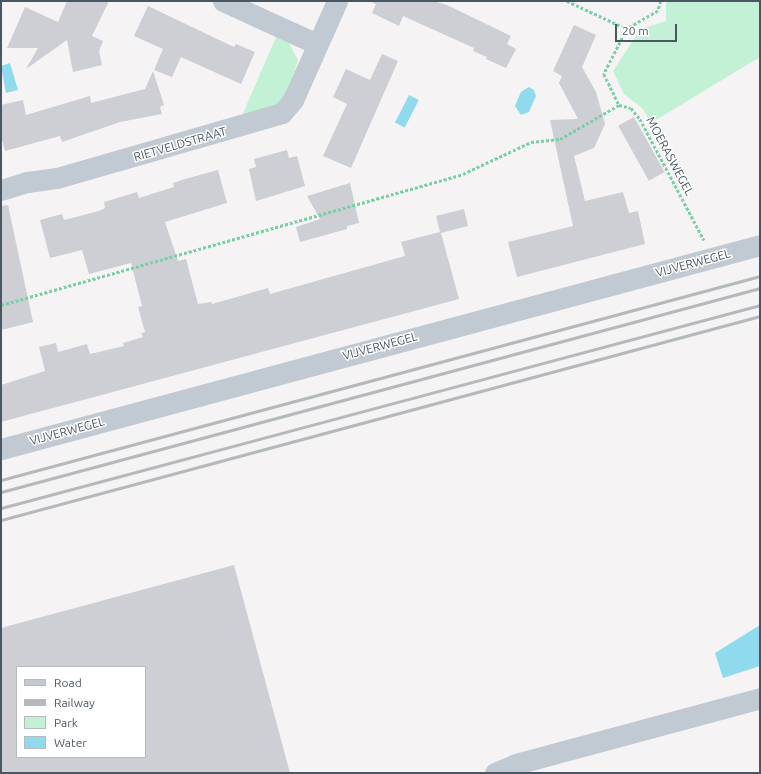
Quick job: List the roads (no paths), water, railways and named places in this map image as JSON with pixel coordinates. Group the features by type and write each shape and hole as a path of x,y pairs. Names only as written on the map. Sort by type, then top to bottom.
{"street":[{"path":"224,1 317,44"},
{"name":"RIETVELDSTRAAT","path":"1,190 28,182 57,178 282,113 293,100 337,1"},
{"name":"VIJVERWEGEL","path":"1,449 760,245"},
{"path":"495,773 516,764 760,698"}],"water":[{"path":"10,63 18,90 6,93 1,66"},
{"path":"529,87 534,90 536,96 529,112 521,115 515,106 521,92"},
{"path":"409,95 419,100 405,128 395,123"},
{"path":"760,625 760,666 723,678 715,653"}],"railway":[{"path":"1,480 760,276"},
{"path":"1,492 760,288"},
{"path":"1,508 760,305"},
{"path":"1,520 760,316"}]}
